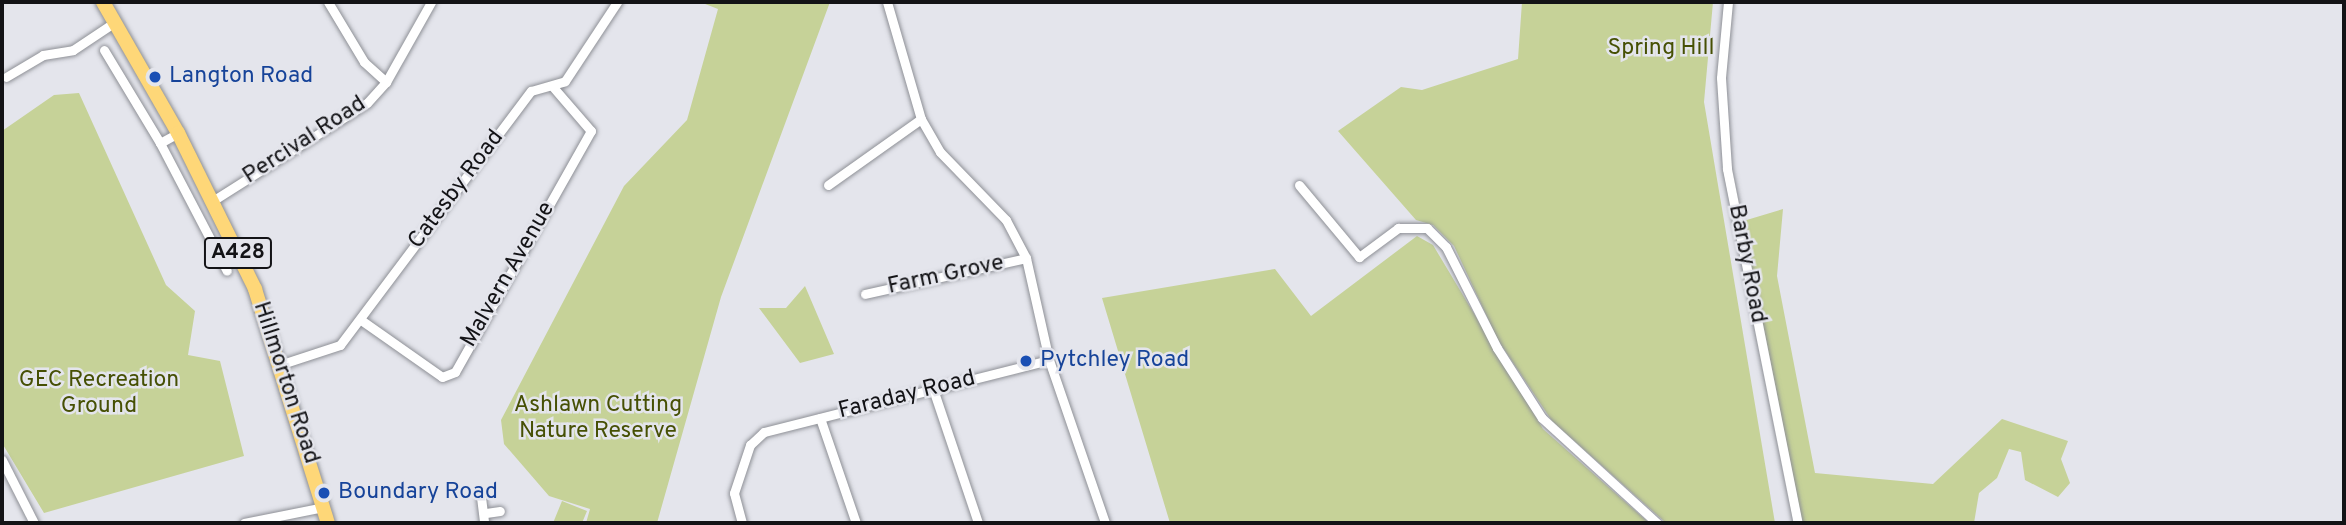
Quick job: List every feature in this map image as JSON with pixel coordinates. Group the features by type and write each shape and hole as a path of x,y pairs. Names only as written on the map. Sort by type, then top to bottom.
{"highway":[{"name":"Hillmorton Road","path":"103,2 214,200 282,364 328,523"}],"street":[{"path":"328,2 364,62 386,82"},
{"name":"Percival Road","path":"214,200 341,123 386,82 431,2"},
{"name":"Catesby Road","path":"282,364 340,345 531,91 553,87 565,81 617,2"},
{"path":"887,2 920,119 940,152 1006,220 1026,258 1049,360 1105,523"},
{"name":"Barby Road","path":"1728,2 1721,78 1727,169 1798,523"},
{"path":"6,77 43,55 73,50 115,22"},
{"path":"104,50 160,143 227,271"},
{"name":"Malvern Avenue","path":"361,320 442,377 455,372 591,131 553,87"},
{"path":"828,185 920,119"},
{"path":"160,143 178,133"},
{"path":"1299,185 1359,257 1398,228 1427,228 1446,247 1497,348 1542,418 1657,523"},
{"name":"Farm Grove","path":"865,294 1026,258"},
{"name":"Faraday Road","path":"742,523 734,493 750,445 764,432 1049,360"},
{"path":"933,389 978,523"},
{"path":"820,418 856,523"},
{"path":"2,460 34,523"},
{"path":"481,497 486,513 484,523"},
{"path":"244,523 324,508"},
{"path":"486,513 500,511"}],"green space":[{"name":"Ashlawn Cutting Nature Reserve","path":"700,2 830,2 721,297 657,523 586,523 590,509 549,496 504,444 501,420 624,186 687,120 718,9"},
{"name":"Spring Hill","path":"1522,2 1713,2 1704,102 1775,523 1666,523 1552,421 1498,340 1454,246 1433,225 1416,220 1338,131 1401,87 1422,90 1518,59"},
{"name":"GEC Recreation Ground","path":"79,93 166,285 195,311 188,355 220,361 244,456 44,513 2,443 2,131 54,95"},
{"path":"1783,209 1777,276 1815,473 1933,484 2002,419 2068,441 2061,459 2070,483 2058,497 2025,480 2021,452 2009,449 1997,478 1979,493 1974,523 1801,523 1740,222"},
{"path":"1417,236 1433,245 1543,429 1649,523 1170,523 1102,298 1275,269 1311,316"},
{"path":"805,286 834,354 800,363 759,308 786,308"},
{"path":"562,501 587,511 582,523 553,523"}],"place":[{"name":"Langton Road","path":"155,77"},
{"name":"Pytchley Road","path":"1026,361"},
{"name":"Boundary Road","path":"324,493"}]}
